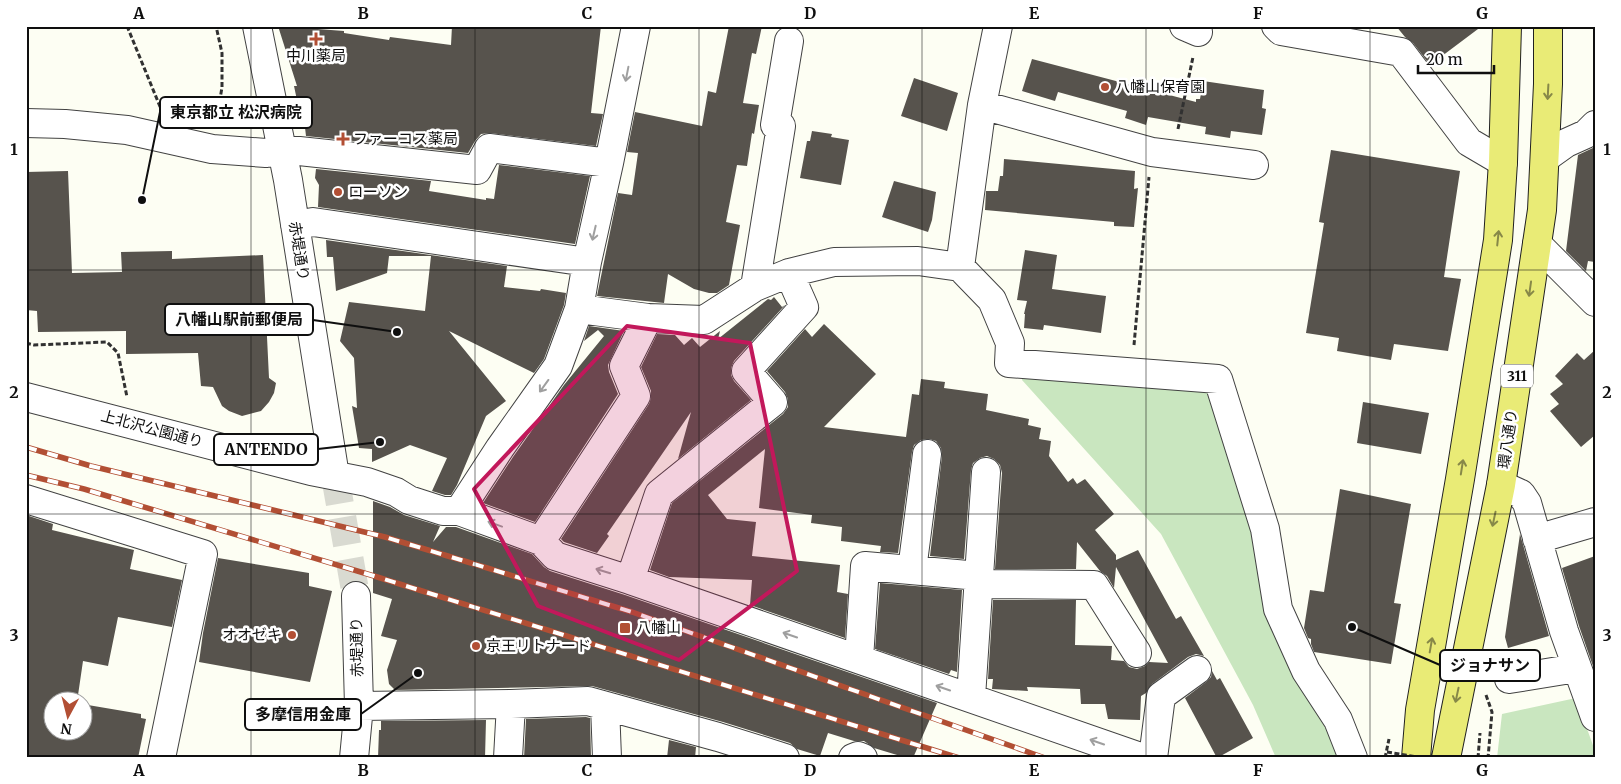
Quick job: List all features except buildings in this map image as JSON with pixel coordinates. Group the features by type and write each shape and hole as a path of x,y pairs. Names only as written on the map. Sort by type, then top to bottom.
{"main road":[{"name":"311","path":"1416,758 1420,710 1460,479 1498,240 1504,162 1507,26"},
{"name":"環八通り","path":"1446,758 1501,485 1542,210 1548,84 1548,26"},
{"path":"1391,755 1420,710"},
{"path":"1452,722 1452,758"}],"street":[{"name":"赤堤通り","path":"257,26 295,225 335,476"},
{"path":"459,511 500,448 558,366 579,309 636,26"},
{"path":"960,267 982,105 998,26"},
{"path":"1276,26 1281,31 1401,52 1469,142 1504,162"},
{"path":"755,287 781,126 775,124 789,41"},
{"path":"982,105 1162,153 1254,165"},
{"path":"26,123 65,124 127,130 212,149 266,153 281,150 477,170 489,148 609,163"},
{"path":"1545,158 1566,143 1592,134"},
{"path":"295,225 313,222 587,262"},
{"path":"1537,244 1595,302"},
{"path":"579,309 648,318 704,320 755,287 788,274 834,262 918,261 960,267 992,300 1010,343 1009,363 1218,378 1264,530 1278,609 1306,671 1338,720 1353,758"},
{"path":"630,580 659,494 773,402 746,371 804,307 788,274"},
{"path":"648,318 624,366 636,396 541,541 556,556 1142,758"},
{"name":"上北沢公園通り","path":"26,396 335,476 366,482 389,489 409,500 443,512 459,511 541,541"},
{"path":"912,570 927,454"},
{"path":"971,698 986,472"},
{"path":"1501,485 1521,494 1527,503 1564,631 1595,717"},
{"path":"26,499 203,554 161,758"},
{"path":"1537,539 1595,522"},
{"path":"858,659 865,566 912,570 978,580 1094,585 1137,653"},
{"name":"赤堤通り","path":"354,758 359,706 356,596"},
{"path":"1509,679 1577,668"},
{"path":"1154,758 1161,696 1197,670"},
{"path":"359,706 588,701 747,752 785,758"},
{"path":"508,758 511,704"},
{"path":"605,706 607,758"},
{"path":"853,758 858,756 863,758"}],"path":[{"path":"127,26 173,140"},
{"path":"212,149 222,88 222,53 216,26"},
{"path":"1133,354 1162,153 1191,29"},
{"path":"26,343 34,345 107,342 118,352 129,405"},
{"path":"1391,755 1423,758"}],"highlighted area":[{"path":"627,326 750,343 797,571 679,660 538,606 474,489"}],"green space":[{"path":"1022,364 1218,379 1278,609 1353,758 1276,758 1253,705 1161,534 1022,380"},
{"path":"1576,698 1595,751 1595,758 1497,758 1502,714"}],"tunnel":[{"path":"335,476 356,596"}],"railway":[{"path":"26,447 91,466 385,537 632,612 1045,758"},
{"path":"26,475 84,489 374,576 959,758"}],"place":[{"name":"中川薬局","path":"316,39"},
{"name":"八幡山保育園","path":"1105,87"},
{"name":"ファーコス薬局","path":"343,139"},
{"name":"ローソン","path":"338,192"},
{"name":"東京都立 松沢病院","path":"142,200"},
{"name":"八幡山駅前郵便局","path":"397,332"},
{"name":"ANTENDO","path":"380,442"},
{"name":"ジョナサン","path":"1352,627"},
{"name":"八幡山","path":"625,628"},
{"name":"オオゼキ","path":"292,635"},
{"name":"京王リトナード","path":"476,646"},
{"name":"多摩信用金庫","path":"418,673"}]}
